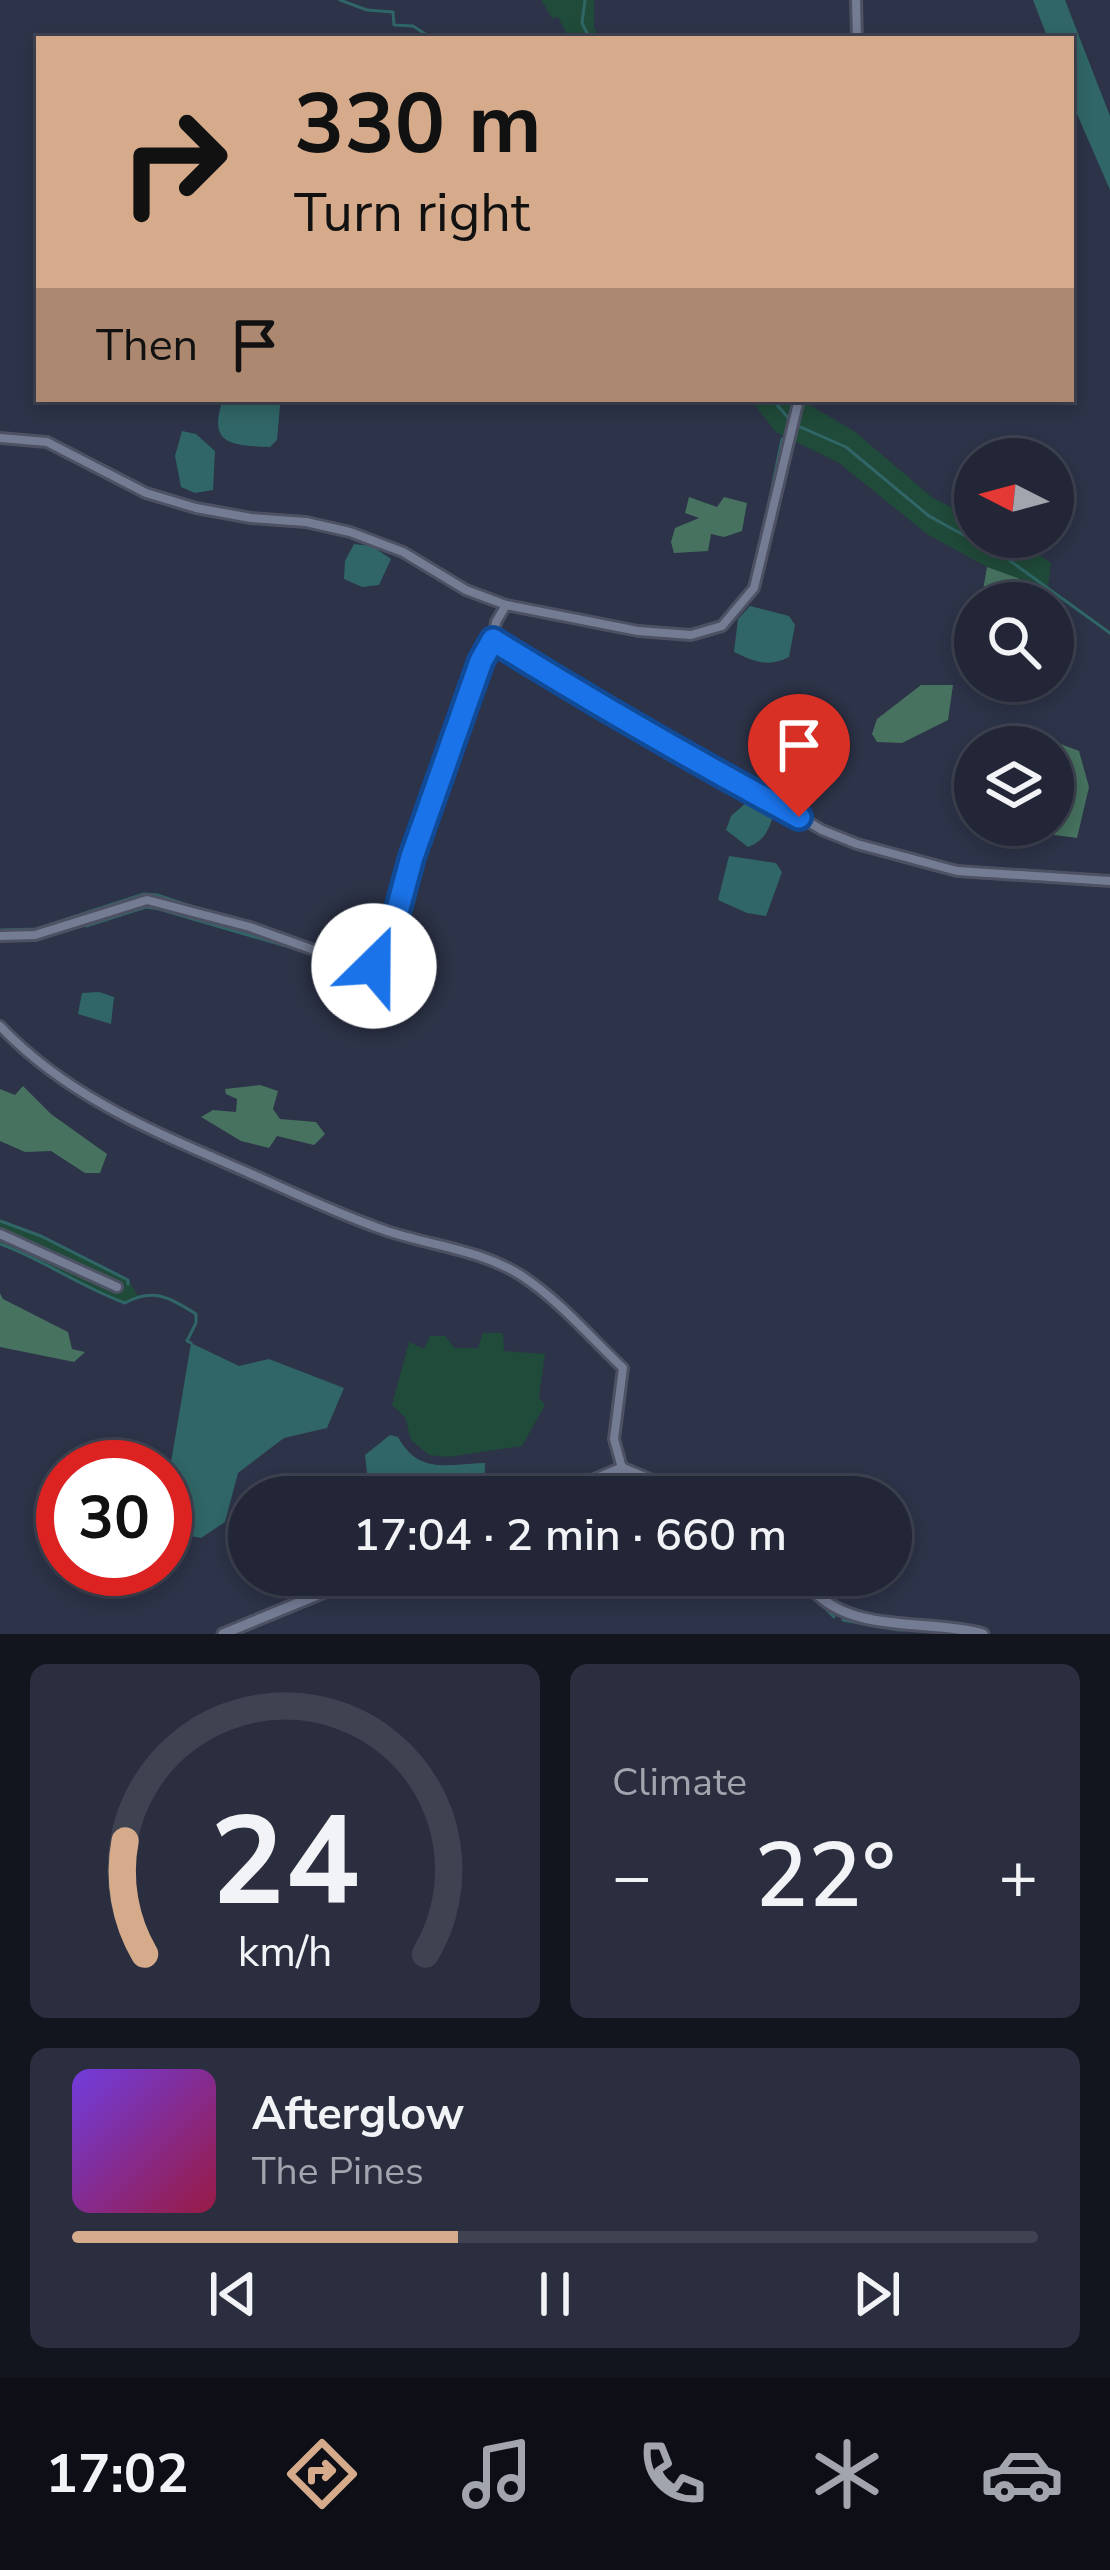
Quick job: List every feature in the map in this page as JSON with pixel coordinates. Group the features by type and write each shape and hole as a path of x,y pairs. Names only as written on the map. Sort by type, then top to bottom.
{"street":[{"path":"856,0 857,36"},
{"path":"0,438 47,442 146,493 196,508 306,521 350,532 403,552 466,590 506,605 638,631 691,635 722,626 754,588 799,402"},
{"path":"0,936 35,935 147,900 250,927 364,968 374,966 392,931 418,840 481,661 506,605"},
{"path":"493,640 620,720 822,830 857,844 958,871 1110,881"},
{"path":"0,1025 76,1090 166,1138 362,1222 448,1246 519,1274 549,1296 623,1368 614,1439 622,1468"},
{"path":"0,1234 117,1287"},
{"path":"603,1476 622,1468 641,1476"},
{"path":"223,1634 315,1596"},
{"path":"820,1596 841,1612 893,1624 938,1624 983,1634"}],"shaded area":[{"path":"541,0 594,0 594,28 600,36 568,36 558,17 552,18"},
{"path":"1033,0 1065,0 1110,116 1110,190 1074,107 1074,36 1047,36"},
{"path":"222,402 280,405 277,440 270,447 226,440 218,426"},
{"path":"752,402 809,402 854,431 933,498 954,508 954,549 927,534 839,463 776,432"},
{"path":"182,431 196,434 215,451 213,490 195,493 181,487 175,456"},
{"path":"689,497 717,507 724,497 747,503 742,531 724,537 711,534 708,551 674,553 675,528 699,518 685,513"},
{"path":"354,544 372,546 391,559 379,585 362,587 344,579 345,561"},
{"path":"971,558 1044,558 1051,563 1049,582 1021,582"},
{"path":"987,567 1021,582 984,582"},
{"path":"750,606 789,616 795,625 789,657 768,663 734,652 738,619"},
{"path":"921,685 953,685 948,720 902,743 877,742 872,734 877,719"},
{"path":"1074,749 1079,751 1089,787 1077,838"},
{"path":"747,802 774,813 766,834 748,847 726,830 731,816"},
{"path":"729,856 776,863 782,872 766,916 718,900"},
{"path":"82,993 114,997 111,1024 78,1014"},
{"path":"260,1085 278,1091 273,1109 280,1119 316,1122 325,1134 314,1145 277,1136 269,1148 241,1141 201,1117 213,1110 236,1112 237,1099 225,1089"},
{"path":"23,1086 51,1114 107,1154 100,1173 85,1173 51,1151 25,1152 0,1141 0,1089 15,1095"},
{"path":"0,1221 128,1280 138,1296 125,1303 0,1244"},
{"path":"0,1293 3,1299 68,1332 72,1349 85,1352 74,1362 0,1347"},
{"path":"483,1333 503,1333 504,1351 545,1354 539,1397 545,1405 522,1446 448,1457 429,1455 411,1440 405,1417 392,1405 409,1342 424,1349 430,1336 445,1336 455,1348 478,1348"},
{"path":"191,1343 239,1366 269,1359 344,1388 327,1428 284,1438 237,1476 228,1476 225,1522 201,1538 192,1536 192,1440 175,1440"},
{"path":"390,1435 398,1437 415,1457 435,1465 485,1463 485,1476 370,1476 365,1455"}],"waterway":[{"path":"340,0 367,10 393,12 394,25 413,26 428,36"},
{"path":"585,0 582,23 588,36"},
{"path":"775,402 790,420"},
{"path":"798,426 846,447 929,516 1009,560 1110,633"},
{"path":"763,532 782,439"},
{"path":"744,594 761,541"},
{"path":"620,624 694,631"},
{"path":"460,708 477,658"},
{"path":"515,659 553,683"},
{"path":"462,736 486,666"},
{"path":"438,766 451,735"},
{"path":"408,887 456,750"},
{"path":"424,804 436,773"},
{"path":"385,937 419,817"},
{"path":"0,930 36,929 144,894 358,961 376,956"},
{"path":"86,926 146,907 159,909 320,956 367,977 378,971 396,931"},
{"path":"0,1221 41,1236 128,1284"},
{"path":"0,1244 125,1303 153,1295 178,1303 196,1314 187,1341 191,1343"},
{"path":"815,1598 834,1617"},
{"path":"843,1620 918,1629"}],"route":[{"path":"374,966 392,931 412,857 481,661 493,640 620,720 799,817"}]}
